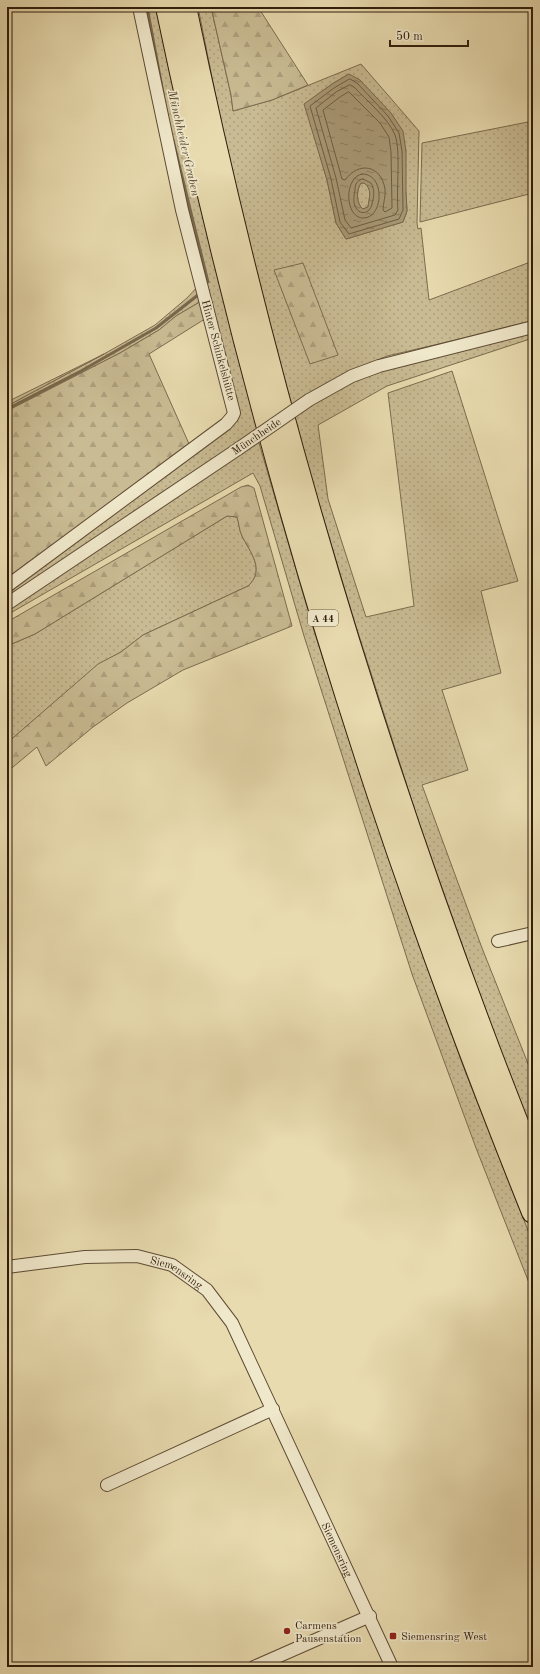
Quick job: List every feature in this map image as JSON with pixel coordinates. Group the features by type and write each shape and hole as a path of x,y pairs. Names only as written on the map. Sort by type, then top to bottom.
{"highway":[{"name":"A 44","path":"167,7 201,164 249,359 319,605 377,789 427,933 471,1054 533,1212"},
{"name":"A 44","path":"185,7 245,272 287,431 340,613 390,769 443,926 533,1163"}],"street":[{"name":"Hinter Schinkelshütte","path":"7,586 226,424 233,415 233,405 182,210 139,7"},
{"name":"Münchheide","path":"7,604 309,400 352,376 379,366 533,327"},
{"path":"498,941 533,933"},
{"name":"Siemensring","path":"7,1267 85,1257 137,1256 172,1265 207,1290 232,1323 370,1616 392,1667"},
{"path":"107,1485 273,1409"},
{"path":"254,1667 370,1616"}],"green space":[{"path":"143,7 158,7 256,414 259,443 314,631 412,926 465,1071 533,1243 533,1293 476,1148 412,974 304,636 260,486 253,473 7,615 7,590 238,418 204,280"},
{"path":"198,7 211,7 231,95 233,111 272,100 361,64 419,131 417,223 418,229 421,228 429,300 533,261 533,322 387,356 351,371 362,377 393,364 533,331 533,338 387,386 318,425 328,499 366,617 414,606 388,393 452,371 518,581 481,591 501,673 442,690 468,770 422,785 482,948 533,1076 533,1134 487,1015 418,820 354,620 276,361 220,118","holes":["349,74 406,193 407,211 403,222 346,239 336,223 327,180 305,104 332,84"]},
{"path":"211,7 258,7 308,85 272,100 233,111 231,95"},
{"path":"533,121 533,193 420,222 422,143"},
{"path":"361,183 367,185 370,194 368,207 363,209 358,200 358,189"},
{"path":"303,263 338,355 310,364 274,270"},
{"path":"199,285 203,300 176,316 159,330 120,353 7,411 7,406 155,325 187,298"},
{"path":"203,300 208,317 149,354 190,446 7,582 7,411 120,353 159,330 176,316"},
{"path":"104,354 7,406 7,402"},
{"path":"248,485 254,488 292,626 183,670 127,703 93,727 46,766 37,747 7,772 7,743 98,664 121,652 143,635 248,586 256,574 255,561 241,534 237,517 227,516 35,634 7,646 7,622 241,487"},
{"path":"227,516 237,517 241,534 255,561 256,574 248,586 143,635 121,652 99,664 7,743 7,646 35,634"}],"water":[{"path":"349,74 360,80 391,113 403,131 406,151 407,211 403,222 346,239 336,223 327,180 304,104","holes":["361,183 364,183 369,188 370,194 368,207 363,209 359,204 358,193 359,186"]}],"waterway":[{"name":"Münchheider Graben","path":"147,7 163,93"},
{"name":"Münchheider Graben","path":"173,140 208,282"},
{"name":"Münchheider Graben","path":"7,409 81,371 156,328 198,295"}],"place":[{"name":"Carmens Pausenstation","path":"287,1631"},
{"name":"Siemensring West","path":"393,1636"}]}
